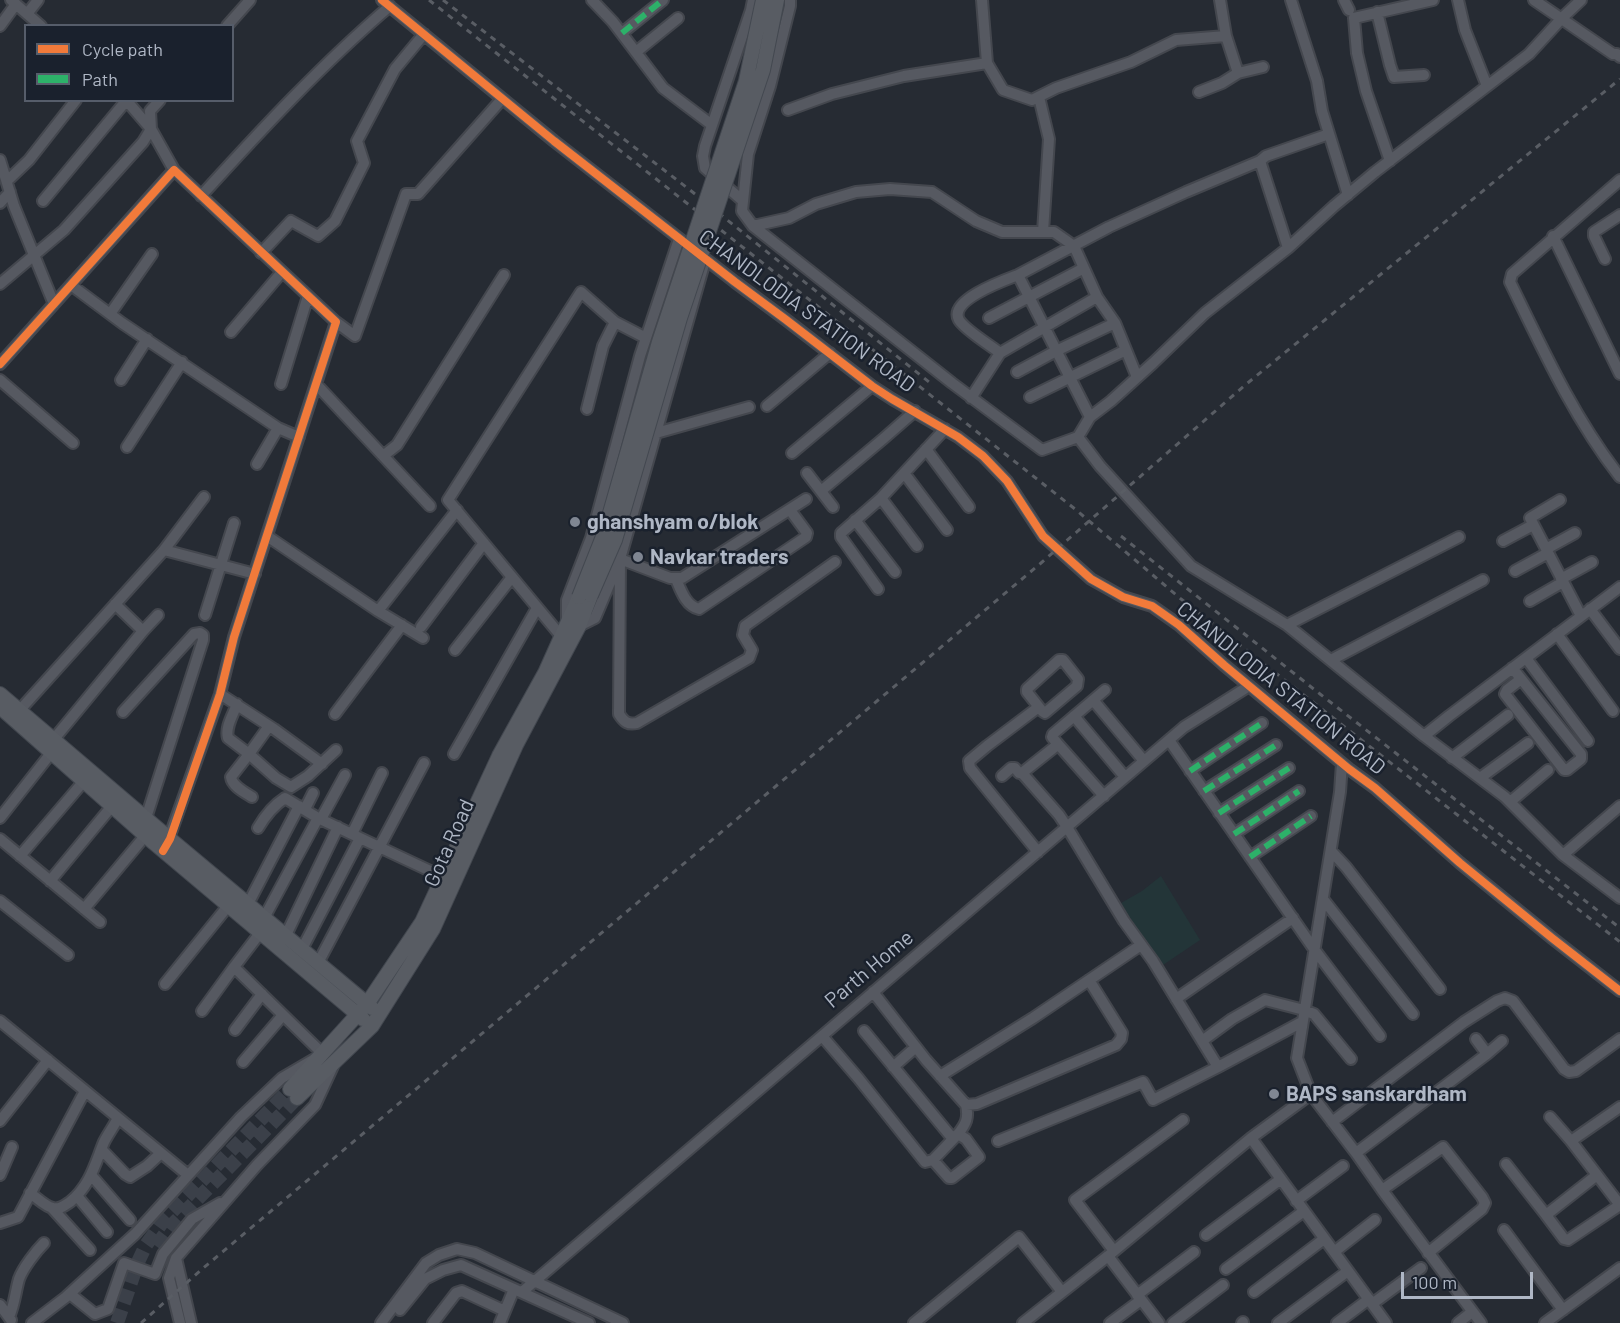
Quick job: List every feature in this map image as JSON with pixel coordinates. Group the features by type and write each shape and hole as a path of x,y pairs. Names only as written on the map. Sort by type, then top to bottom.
{"main road":[{"path":"585,596 659,342 746,81 763,0"},
{"path":"569,629 615,540 680,318 763,70 777,0"},
{"name":"Gota Road","path":"569,629 433,929 372,1026 335,1063 294,1093 323,1054 367,1004 422,922 499,756 569,629"},
{"path":"0,694 55,745 84,781 145,836 166,845 248,904 380,1014"},
{"path":"0,707 55,745 146,818 166,845 228,906 372,1026"}],"street":[{"path":"27,14 38,0"},
{"path":"229,24 250,0"},
{"path":"592,0 622,33 663,88 712,125"},
{"path":"622,33 663,0"},
{"path":"743,201 705,168 703,156 753,0"},
{"path":"790,0 770,87 748,154 742,211 753,226 971,398 1042,450 1078,437 1090,417 1111,401 1205,313 1288,248 1390,161 1529,54 1581,0"},
{"path":"982,0 987,63 1003,90 1032,100 1056,88 1131,62 1176,40 1226,36"},
{"path":"1220,0 1226,36 1238,73"},
{"path":"1291,0 1317,81 1322,111 1348,195"},
{"path":"1377,0 1394,77 1424,75"},
{"path":"1390,161 1366,91 1357,53 1354,18 1434,0"},
{"path":"1458,0 1466,30 1487,86"},
{"path":"1534,0 1616,56 1614,59 1620,64"},
{"path":"0,26 13,2 39,24"},
{"path":"201,196 273,117 363,29 386,3"},
{"name":"CHANDLODIA STATION ROAD","path":"386,3 554,141 872,386 958,437 983,456 1007,481 1043,536 1091,579 1123,597 1152,606 1179,625 1249,686 1375,788 1460,863 1620,991"},
{"path":"636,52 678,18"},
{"path":"261,253 291,221 318,236 335,221 364,163 357,141 395,69 424,34"},
{"path":"789,110 832,94 904,76 987,63"},
{"path":"1199,92 1222,83 1238,73 1263,67"},
{"path":"1039,96 1049,139 1043,232"},
{"path":"127,102 151,129 174,170 336,322 355,336 406,194 418,194 502,99"},
{"path":"0,203 8,187 74,102"},
{"path":"43,201 125,102"},
{"path":"0,284 64,230 142,142 151,129 150,111 158,102"},
{"path":"1000,353 963,325 958,318 957,313 960,308 984,289 1018,275 1109,227 1260,161 1266,156 1329,134"},
{"path":"0,160 8,187 54,304"},
{"path":"1260,161 1288,248"},
{"path":"0,363 174,170"},
{"path":"1620,180 1512,274 1510,282 1576,414 1620,477"},
{"path":"753,226 789,219 816,204 856,192 890,189 932,192 976,221 1002,232 1054,232 1074,246 1097,297 1114,323 1137,377"},
{"path":"1605,259 1594,232 1618,220"},
{"path":"1553,236 1620,374"},
{"path":"569,629 567,600 591,538 621,422 679,239"},
{"path":"110,314 152,254"},
{"path":"569,629 594,618 620,558 706,260"},
{"path":"990,318 1084,268"},
{"path":"231,332 282,272"},
{"path":"383,456 397,445 504,275"},
{"path":"1018,275 1090,417"},
{"path":"71,285 278,428 299,437"},
{"path":"569,629 537,608 448,500 581,292 615,322 646,338"},
{"path":"280,384 308,296"},
{"path":"971,398 1000,353 1097,297"},
{"path":"166,845 220,693 234,637 336,322"},
{"path":"587,409 603,346 615,322"},
{"path":"1017,372 1114,323"},
{"path":"121,380 147,339"},
{"path":"1030,397 1126,350"},
{"path":"767,406 830,353"},
{"path":"127,447 182,362"},
{"path":"0,380 73,443"},
{"path":"316,384 430,506"},
{"path":"792,453 872,386"},
{"path":"621,422 656,433 749,407"},
{"path":"821,490 915,411"},
{"path":"257,464 278,428"},
{"path":"878,589 840,534 881,498 945,429"},
{"path":"1078,437 1100,466 1191,566 1287,625 1510,802 1563,855 1620,898"},
{"path":"926,449 969,507"},
{"path":"807,473 833,507"},
{"path":"904,473 947,530"},
{"path":"19,711 164,550 204,497"},
{"path":"881,498 917,546"},
{"path":"620,558 670,578 682,578 806,499"},
{"path":"1560,500 1530,518 1581,616"},
{"path":"378,611 457,510"},
{"path":"676,579 690,605 699,609 806,537 807,533 790,510"},
{"path":"855,520 895,572"},
{"path":"205,615 234,523"},
{"path":"1503,541 1533,525"},
{"path":"1515,571 1575,533"},
{"path":"267,536 378,611 402,625 422,632 484,543"},
{"path":"1287,625 1459,537"},
{"path":"164,550 255,574"},
{"path":"620,558 619,714 622,720 632,724 749,658 752,650 743,635 745,626 835,562"},
{"path":"1530,601 1592,562"},
{"path":"455,650 512,577"},
{"path":"1330,660 1483,580"},
{"path":"1424,736 1620,587"},
{"path":"115,604 143,631"},
{"path":"454,754 537,608"},
{"path":"1590,609 1620,649"},
{"path":"0,818 143,631 158,615"},
{"path":"335,714 402,625"},
{"path":"123,712 194,634 203,635 146,818"},
{"path":"1557,634 1613,711"},
{"path":"1526,658 1588,741"},
{"path":"1059,660 1063,660 1078,679 1077,686 1049,710 1044,713 1027,692 1027,688 1059,660"},
{"path":"1512,668 1581,754 1581,759 1567,770 1564,770 1505,694 1521,680"},
{"name":"Parth Home","path":"518,1290 534,1281 1184,727 1249,686"},
{"path":"1104,796 1052,737 1105,690"},
{"path":"220,693 322,764"},
{"path":"1093,700 1144,761"},
{"path":"237,704 227,730 228,738 291,788 336,750"},
{"path":"1036,709 969,761 970,768 1038,852"},
{"path":"1049,710 1062,726"},
{"path":"1452,758 1508,715"},
{"path":"1074,716 1125,777"},
{"path":"1190,771 1262,723"},
{"path":"252,797 230,780 269,726"},
{"path":"1169,740 1314,949 1380,1036"},
{"path":"1022,773 1056,746 1057,742"},
{"path":"1480,778 1528,743"},
{"path":"1204,791 1276,745"},
{"path":"318,963 424,763"},
{"path":"1342,763 1331,851 1296,1058 1311,1094 1475,1319 1458,1323"},
{"path":"1002,776 1011,768 1022,773 1059,815 1218,1067"},
{"path":"1219,813 1289,768"},
{"path":"1510,802 1548,770"},
{"path":"302,949 351,857 356,836 382,772"},
{"path":"264,918 345,775"},
{"path":"20,856 84,781"},
{"path":"1234,834 1299,791"},
{"path":"248,904 302,808 313,793"},
{"path":"258,828 278,802 285,798 356,836 443,877"},
{"path":"50,880 112,806"},
{"path":"1563,855 1620,806"},
{"path":"1250,856 1311,816"},
{"path":"286,935 338,827"},
{"path":"84,909 145,836"},
{"path":"0,839 100,922"},
{"path":"1331,851 1346,867 1440,989"},
{"path":"1323,899 1413,1014"},
{"path":"0,901 68,955"},
{"path":"165,984 228,906"},
{"path":"1176,999 1293,918"},
{"path":"202,1011 260,933"},
{"path":"940,1076 1141,945"},
{"path":"32,1323 70,1294 135,1234 241,1117 282,1078 323,1054 234,967"},
{"path":"966,1105 977,1104 1116,1045 1122,1033 1089,980"},
{"path":"822,1036 925,1162 933,1160 956,1137 966,1123 968,1114 966,1105 873,992"},
{"path":"235,1030 262,994"},
{"path":"1332,1122 1464,1022 1505,998 1513,1001 1564,1069 1569,1072 1576,1071 1620,1039"},
{"path":"1202,1041 1232,1019 1265,1000 1304,1010 1319,1018 1351,1059"},
{"path":"243,1062 283,1015"},
{"path":"0,1021 188,1175"},
{"path":"998,1141 1143,1082 1153,1100 1302,1022"},
{"path":"864,1031 956,1137 966,1139 979,1157 952,1178 949,1178 933,1160"},
{"path":"1476,1039 1487,1054"},
{"path":"1356,1153 1502,1041"},
{"path":"893,1067 916,1047"},
{"path":"0,1121 48,1060"},
{"path":"180,1323 169,1278 176,1258 256,1165 315,1105 335,1063"},
{"path":"0,1223 18,1216 85,1091"},
{"path":"1023,1323 1111,1254 1251,1138 1311,1094"},
{"path":"1571,1141 1620,1107"},
{"path":"1506,1164 1564,1239 1568,1240 1620,1205 1550,1117"},
{"path":"52,1208 57,1209 64,1206 83,1189 118,1118"},
{"path":"1159,1323 1139,1297 1075,1200 1183,1120"},
{"path":"1251,1138 1386,1323"},
{"path":"0,1175 12,1146"},
{"path":"1382,1190 1443,1147 1482,1197 1485,1203 1482,1209 1428,1253"},
{"path":"102,1150 130,1177 161,1153"},
{"path":"1296,1201 1343,1166"},
{"path":"91,1175 130,1220"},
{"path":"1546,1215 1597,1175"},
{"path":"1206,1235 1281,1179"},
{"path":"30,1193 52,1208 90,1250"},
{"path":"77,1196 107,1232"},
{"path":"70,1294 95,1314 108,1309 124,1263 156,1274 163,1254 192,1219 227,1200"},
{"path":"1227,1269 1304,1211"},
{"path":"1334,1252 1375,1220"},
{"path":"1504,1230 1563,1310"},
{"path":"914,1323 1019,1237 1062,1292"},
{"path":"1254,1292 1324,1239"},
{"path":"11,1320 20,1278 37,1250 44,1243"},
{"path":"381,1323 426,1263 439,1255 457,1249 475,1253 623,1323"},
{"path":"1110,1323 1194,1252"},
{"path":"176,1258 191,1323"},
{"path":"388,1323 425,1279 443,1270 461,1265 589,1323"},
{"path":"1337,1323 1421,1268"},
{"path":"1545,1323 1620,1268"},
{"path":"1278,1323 1348,1271"},
{"path":"1173,1323 1223,1284"},
{"path":"500,1323 518,1290"},
{"path":"433,1323 459,1291 505,1311"},
{"path":"0,1305 11,1320"}],"shaded area":[{"path":"1161,876 1200,940 1160,967 1121,903 1142,891"}],"tunnel":[{"path":"117,1323 138,1262 146,1245 164,1220 290,1089"},
{"path":"156,1246 172,1225 297,1098"}],"railway":[{"path":"429,0 1075,509 1181,599 1620,942"},
{"path":"443,0 690,190 929,382"},
{"path":"141,1323 1041,563 1244,386 1620,79"},
{"path":"1121,536 1620,928"}],"marked path":[{"path":"622,33 663,0"},
{"path":"1190,771 1262,723"},
{"path":"1204,791 1276,745"},
{"path":"1219,813 1289,768"},
{"path":"1234,834 1299,791"},
{"path":"1250,857 1311,816"}],"cycle path":[{"path":"382,0 554,141 872,386 958,437 983,456 1007,481 1043,536 1091,579 1123,597 1152,606 1179,625 1349,769 1375,788 1460,863 1620,991"},
{"path":"0,364 174,170 336,322 234,637 220,694 170,839 163,851"}],"place":[{"name":"ghanshyam o/blok","path":"575,522"},
{"name":"Navkar traders","path":"638,557"},
{"name":"BAPS sanskardham","path":"1274,1094"}]}
